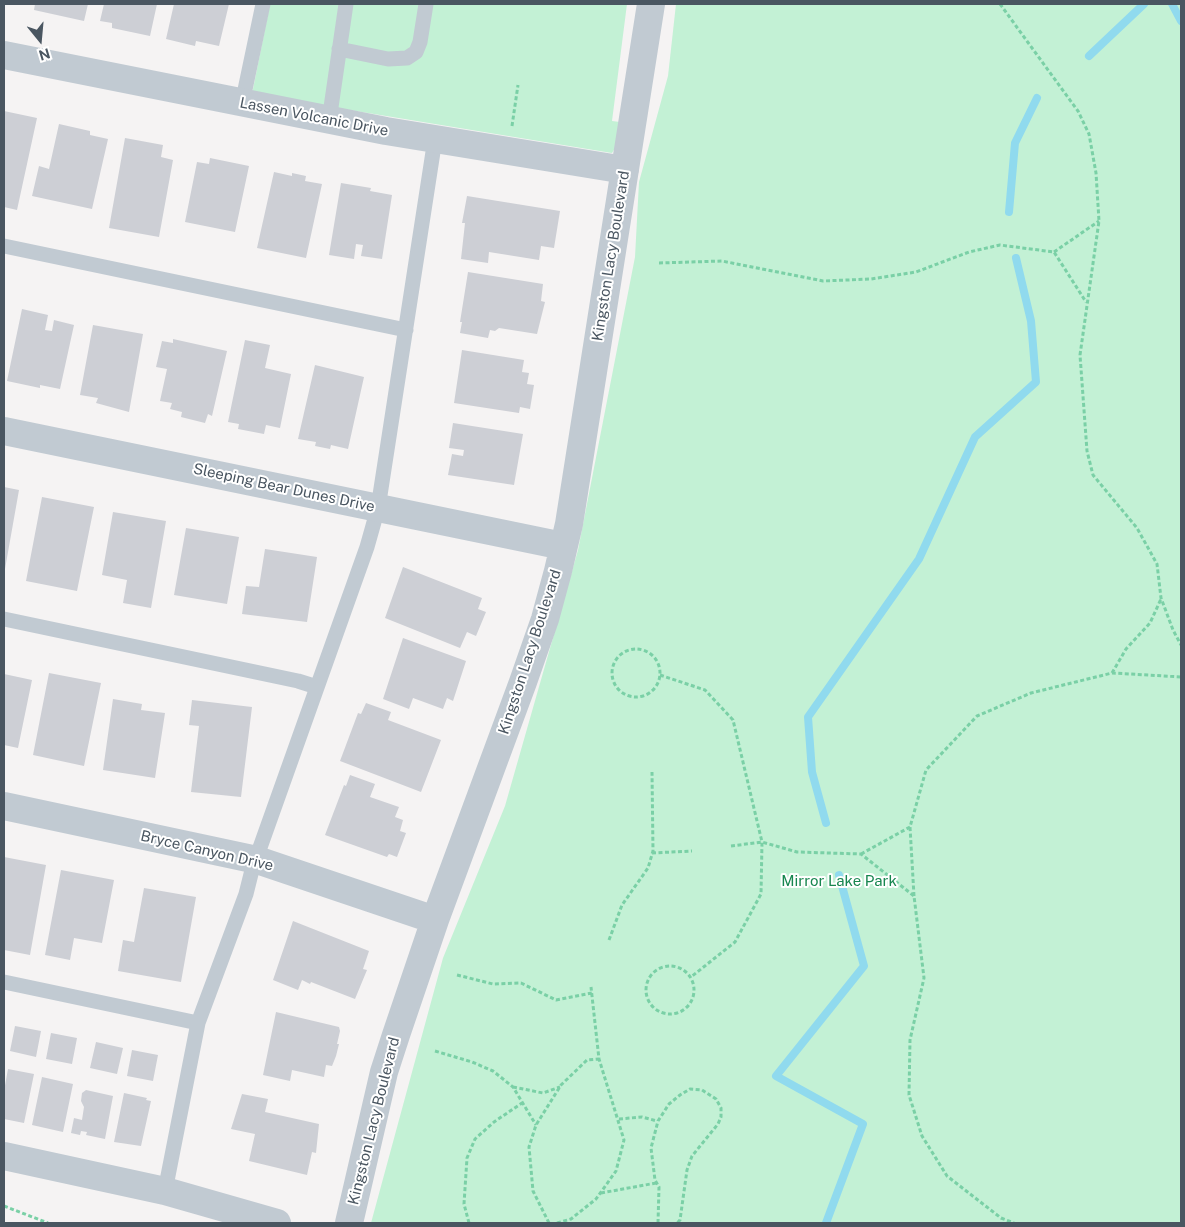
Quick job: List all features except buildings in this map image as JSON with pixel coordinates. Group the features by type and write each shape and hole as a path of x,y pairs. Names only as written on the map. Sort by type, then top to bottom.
{"street":[{"name":"Kingston Lacy Boulevard","path":"349,1223 384,1072 434,920 545,619 564,546 651,4"},
{"name":"Lassen Volcanic Drive","path":"4,55 329,121 625,170"},
{"name":"Sleeping Bear Dunes Drive","path":"4,431 564,546"},
{"name":"Bryce Canyon Drive","path":"4,806 256,860 434,920"},
{"path":"4,1156 165,1190 278,1223"}],"lane":[{"path":"242,104 263,4"},
{"path":"329,121 346,4"},
{"path":"339,49 388,59 408,58 416,52 420,42 426,4"},
{"path":"165,1190 198,1023 367,547 378,508 435,139"},
{"path":"4,246 406,330"},
{"path":"4,619 279,677 318,687"},
{"path":"4,982 198,1023"}],"path":[{"path":"1000,4 1078,111 1089,134 1096,173 1099,221 1080,355 1086,450 1092,475 1137,528 1157,564 1162,598 1173,630 1181,645"},
{"path":"511,130 518,85"},
{"path":"659,262 722,261 822,281 871,279 916,272 969,252 1000,245 1054,252 1099,221"},
{"path":"1054,252 1086,302"},
{"path":"1112,673 1126,649 1150,623 1162,598"},
{"path":"636,649 651,654 656,660 660,675 654,690 640,698 631,697 617,690 611,675 616,660 628,650 636,649"},
{"path":"1014,1223 1001,1218 947,1176 922,1136 909,1095 910,1040 924,978 914,896 910,827 926,770 977,716 1031,693 1112,673 1181,677"},
{"path":"660,675 705,690 733,720 762,842 761,894 735,942 691,977"},
{"path":"609,940 622,905 648,868 652,853 652,772"},
{"path":"731,846 762,842 797,852 861,854 910,827"},
{"path":"652,853 692,851"},
{"path":"861,854 914,896"},
{"path":"678,966 691,977 694,984 693,1000 682,1012 667,1014 659,1012 648,1001 646,985 654,971 662,967 678,966"},
{"path":"457,975 493,984 521,984 556,1000 592,993"},
{"path":"558,1223 570,1219 596,1200 616,1171 624,1140 599,1059 591,987"},
{"path":"435,1051 472,1062 493,1071 513,1087 536,1125"},
{"path":"549,1223 533,1192 529,1147 536,1125 560,1087 588,1060 599,1059"},
{"path":"513,1087 543,1093 560,1087"},
{"path":"658,1223 657,1213 660,1200 651,1148 658,1121 669,1104 690,1089 702,1090 716,1099 721,1108 718,1124 692,1156 687,1170 680,1220 677,1223"},
{"path":"469,1223 464,1204 467,1158 475,1139 494,1122 522,1103"},
{"path":"619,1119 642,1117 658,1121"},
{"path":"600,1193 657,1183"},
{"path":"4,1206 48,1223"}],"green space":[{"path":"270,4 627,4 612,121 620,122 617,145 612,153 252,94"},
{"name":"Mirror Lake Park","path":"676,4 1181,4 1181,1223 371,1223 443,958 505,806 578,550 635,257 639,182 668,76"}],"waterway":[{"path":"1089,56 1144,4"},
{"path":"1172,4 1181,21"},
{"path":"1009,212 1015,143 1037,98"},
{"path":"826,823 812,772 808,717 919,559 975,437 1036,382 1031,321 1016,258"},
{"path":"826,1223 863,1124 776,1076 864,966 839,875"}]}
